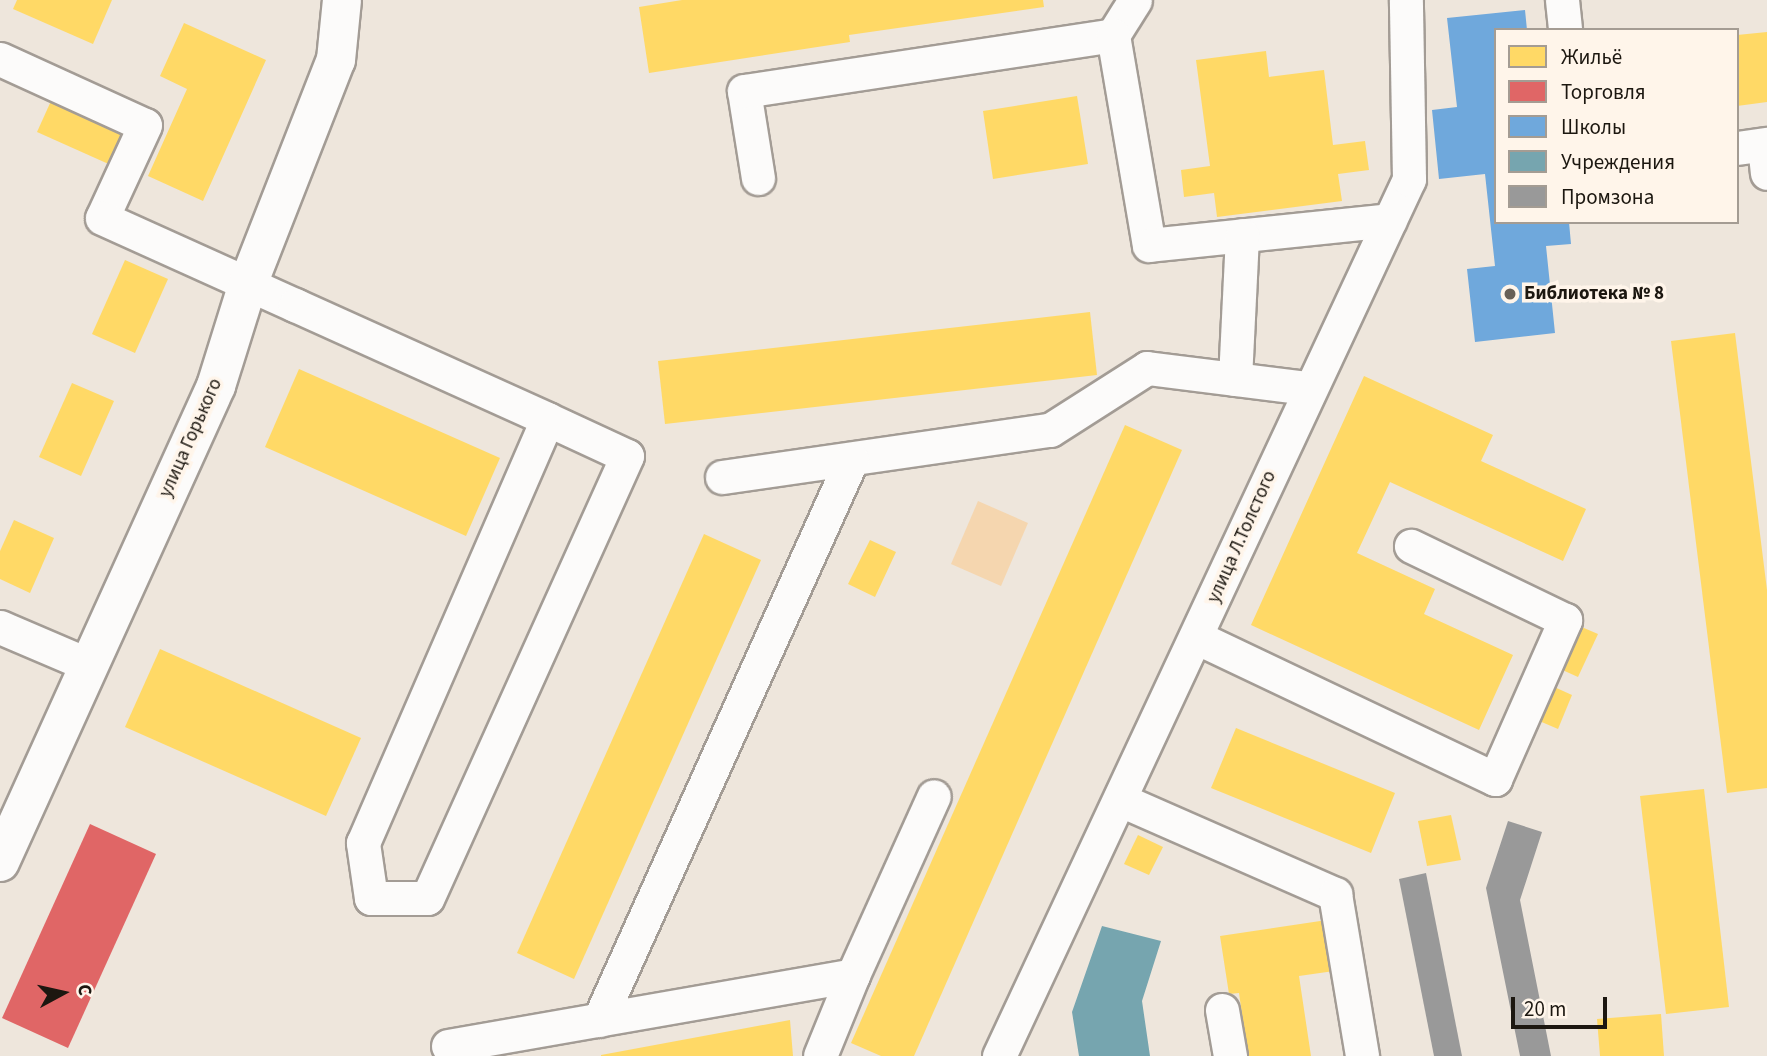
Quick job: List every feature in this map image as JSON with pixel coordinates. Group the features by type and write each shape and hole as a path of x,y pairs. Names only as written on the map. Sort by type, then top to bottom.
{"main road":[{"name":"улица Горького","path":"0,862 216,386 248,284 336,60 342,0"}],"street":[{"path":"1135,0 1113,35 1149,245 1390,220"},
{"name":"улица Л.Толстого","path":"999,1056 1123,801 1308,388 1409,179 1406,0"},
{"path":"1562,0 1565,28"},
{"path":"758,178 744,91 1113,35"},
{"path":"0,59 145,125 102,218 547,419 627,456 427,898 371,898 363,843 547,419"},
{"path":"1235,379 1242,235"},
{"path":"722,477 1051,430 1147,368 1308,388"},
{"path":"598,1020 852,459"},
{"path":"1198,638 1495,779 1565,620 1411,546"},
{"path":"0,626 89,665"},
{"path":"820,1056 853,975 934,796"},
{"path":"1123,801 1335,894 1362,1056"},
{"path":"449,1046 853,975"},
{"path":"1222,1010 1230,1056"}],"shaded area":[{"path":"978,501 1028,523 1001,586 951,564"}],"building: Жильё":[{"path":"17,0 112,0 93,44 13,9"},
{"path":"682,0 1043,0 1044,7 849,35 850,42 649,73 639,7"},
{"path":"184,23 266,60 203,201 148,176 187,89 160,76"},
{"path":"1767,32 1767,102 1739,106 1739,35"},
{"path":"1266,51 1269,77 1324,70 1333,145 1365,141 1369,170 1338,174 1342,201 1217,217 1214,193 1184,197 1181,170 1210,166 1196,60"},
{"path":"1077,96 1088,164 993,179 983,111"},
{"path":"51,101 127,135 113,166 37,132"},
{"path":"125,260 168,279 135,353 92,334"},
{"path":"1090,312 1097,375 665,424 658,361"},
{"path":"1735,333 1767,590 1767,788 1727,793 1671,341"},
{"path":"299,369 500,458 466,536 265,447"},
{"path":"1364,376 1493,435 1481,461 1586,509 1563,561 1390,482 1357,553 1435,589 1424,614 1513,655 1479,730 1251,625"},
{"path":"72,383 114,401 81,476 39,457"},
{"path":"1125,425 1182,450 914,1056 881,1056 851,1043"},
{"path":"14,520 54,538 30,593 0,579 0,551"},
{"path":"704,534 761,560 574,979 517,953"},
{"path":"870,540 896,552 875,597 848,584"},
{"path":"1577,625 1598,634 1578,677 1558,668"},
{"path":"160,649 361,738 326,816 125,727"},
{"path":"1552,686 1572,695 1558,729 1537,720"},
{"path":"1236,728 1395,793 1371,853 1211,788"},
{"path":"1704,789 1729,1007 1666,1014 1640,796"},
{"path":"1451,815 1461,860 1427,866 1418,821"},
{"path":"1138,835 1163,847 1149,875 1124,864"},
{"path":"1327,920 1334,971 1299,976 1311,1056 1248,1056 1239,993 1229,994 1220,936"},
{"path":"1661,1014 1664,1056 1600,1056 1597,1019"},
{"path":"790,1020 793,1056 601,1056 601,1055"}],"building: Торговля":[{"path":"90,824 156,854 68,1048 2,1018"}],"building: Школы":[{"path":"1525,10 1527,28 1494,28 1494,224 1569,224 1571,244 1546,246 1555,333 1475,342 1467,269 1495,266 1485,174 1439,179 1432,110 1457,107 1447,18"}],"building: Учреждения":[{"path":"1102,926 1161,941 1142,1001 1150,1056 1079,1056 1072,1012"}],"building: Промзона":[{"path":"1508,821 1542,832 1520,900 1551,1056 1520,1056 1486,888"},
{"path":"1426,873 1462,1056 1434,1056 1399,879"}],"place":[{"name":"Библиотека № 8","path":"1510,294"}]}
